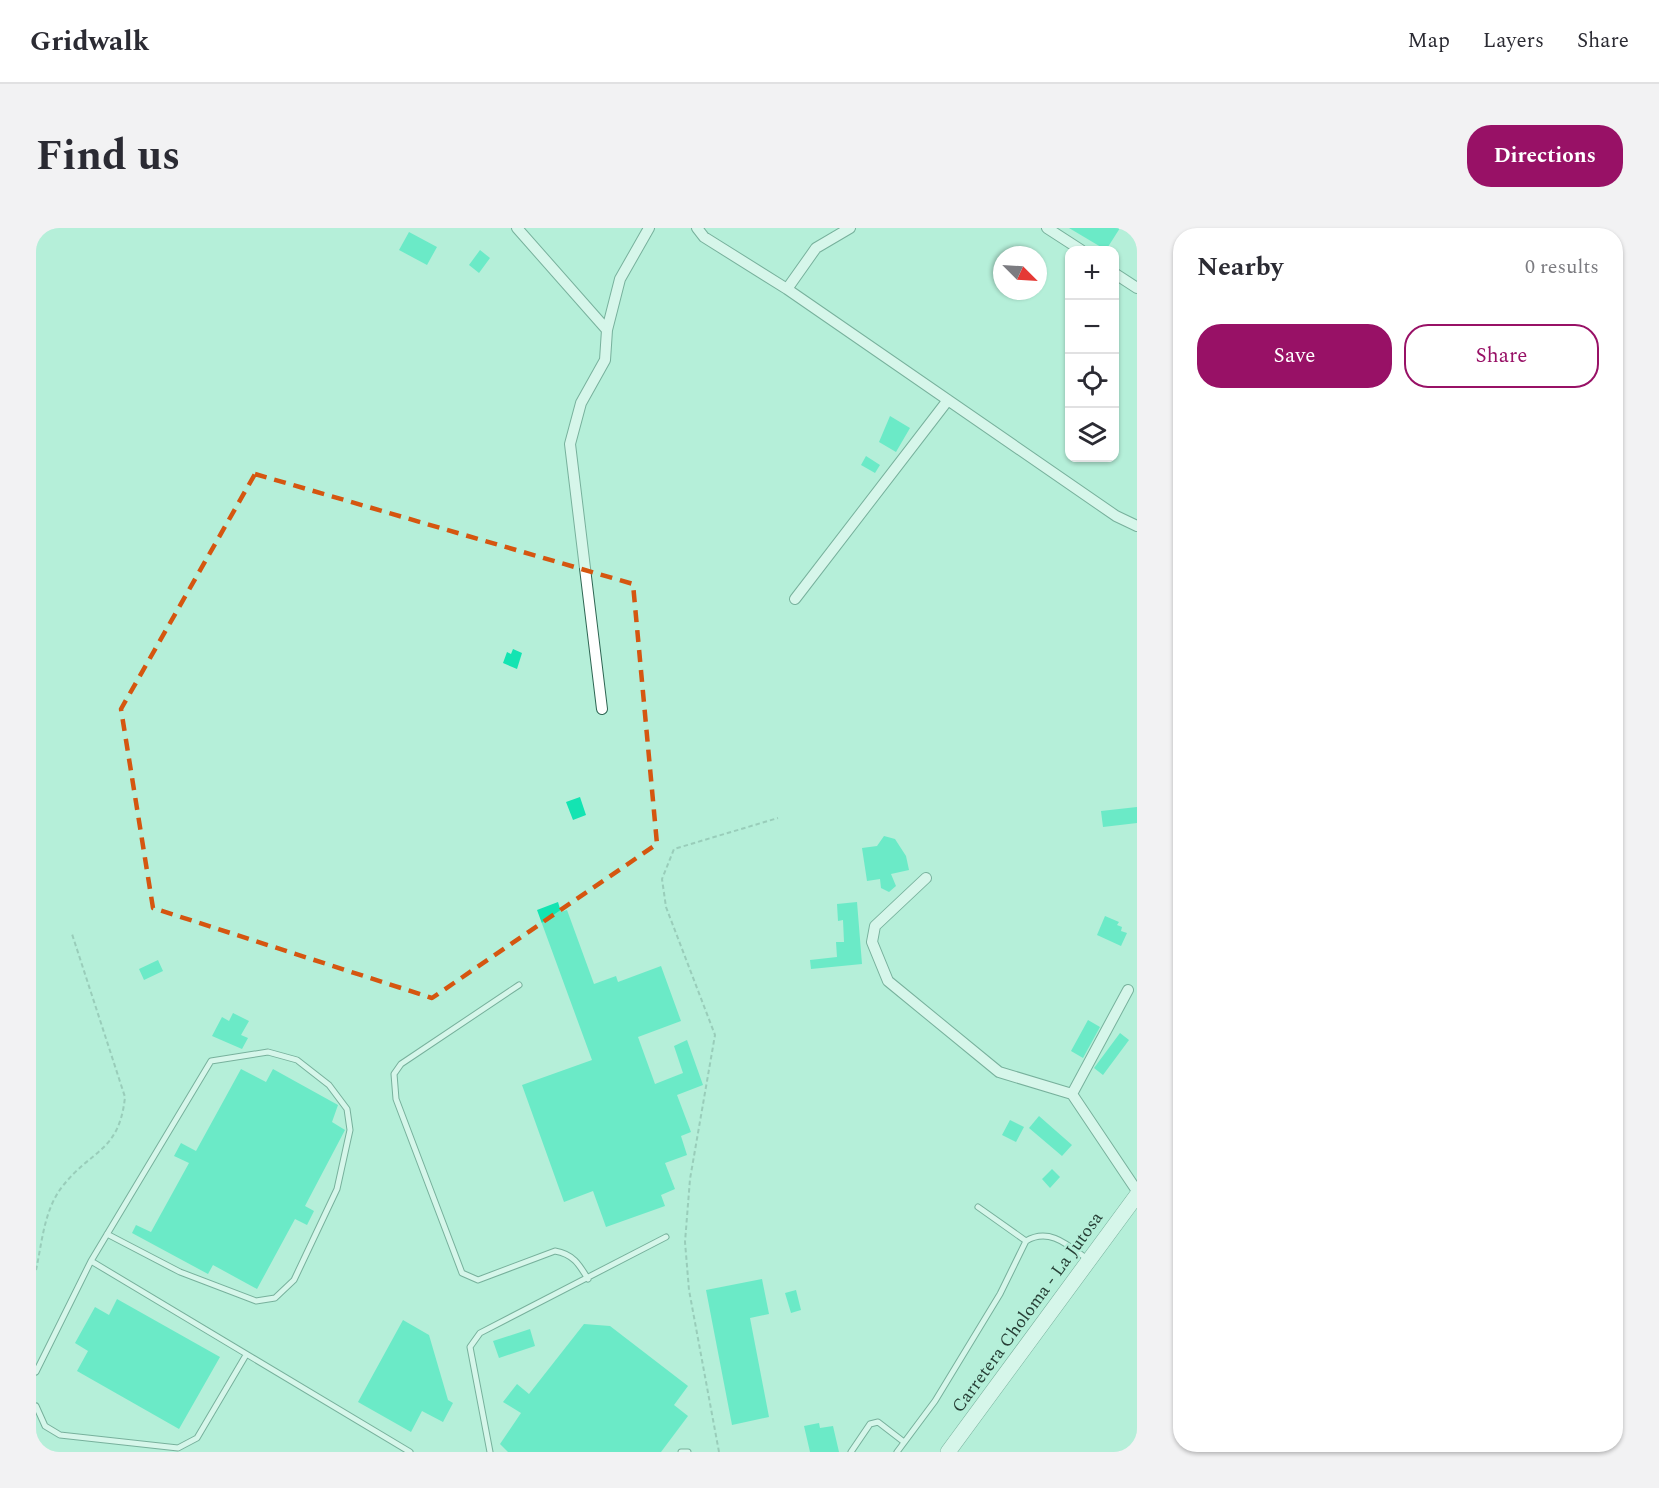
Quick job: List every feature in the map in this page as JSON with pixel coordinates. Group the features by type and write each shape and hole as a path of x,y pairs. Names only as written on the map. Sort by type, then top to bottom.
{"street":[{"path":"518,228 607,330"},
{"path":"602,709 570,444 581,403 605,360 607,330 620,279 649,228"},
{"path":"697,228 704,237 787,289 1116,516 1137,526"},
{"path":"787,289 816,248 850,228"},
{"path":"1047,228 1075,246"},
{"path":"1119,276 1137,288"},
{"path":"795,598 948,400"},
{"path":"926,878 876,926 872,942 888,981 999,1072 1072,1094 1137,1193"},
{"path":"1072,1094 1128,990"},
{"name":"Carretera Choloma - La Jutosa","path":"948,1452 1090,1261 1137,1193"}],"lane":[{"path":"519,985 401,1064 394,1074 396,1099 462,1274 478,1280 555,1251 568,1253 579,1263 588,1279"},
{"path":"36,1372 91,1261 107,1234 211,1061 268,1052 297,1060 329,1085 347,1109 350,1130 337,1189 294,1280 275,1298 256,1301 230,1293 180,1272 107,1234"},
{"path":"978,1208 1026,1241"},
{"path":"897,1452 935,1401 1000,1294 1026,1241 1043,1234 1064,1241 1090,1261"},
{"path":"490,1452 470,1347 473,1339 480,1333 666,1237"},
{"path":"91,1261 407,1451"},
{"path":"36,1406 45,1426 60,1435 178,1448 197,1438 246,1355"},
{"path":"851,1452 870,1424 878,1422 904,1442"},
{"path":"681,1452 688,1452"}],"path":[{"path":"719,1452 689,1290 685,1242 690,1179 715,1035 666,907 662,879 674,849 778,818"},
{"path":"36,1270 49,1213 57,1196 62,1188 113,1138 123,1121 125,1097 72,934"}],"highlighted area":[{"path":"255,474 633,584 657,844 432,998 153,908 121,709"}],"building":[{"path":"1069,228 1120,228 1109,246 1099,246"},
{"path":"409,232 437,247 427,265 399,250"},
{"path":"480,250 490,258 479,273 469,265"},
{"path":"890,416 910,428 896,452 879,442"},
{"path":"866,456 880,465 875,473 861,465"},
{"path":"513,649 522,653 517,669 503,663 507,652 511,654"},
{"path":"580,797 586,815 573,820 566,802"},
{"path":"1137,807 1137,823 1103,827 1101,811"},
{"path":"884,836 895,839 906,856 909,870 891,874 896,886 889,892 881,888 880,879 867,881 862,848 877,846"},
{"path":"558,902 561,912 567,910 594,984 616,976 618,982 661,966 681,1021 638,1037 655,1084 683,1073 674,1046 687,1040 703,1085 677,1095 691,1132 681,1136 687,1155 665,1163 675,1189 661,1195 665,1206 606,1227 593,1191 564,1202 522,1085 592,1060 537,910"},
{"path":"857,902 862,964 811,969 810,960 837,957 836,942 844,942 843,920 838,921 837,904"},
{"path":"1105,916 1119,922 1117,925 1122,927 1121,931 1127,933 1121,946 1097,935"},
{"path":"158,960 163,971 144,980 139,969"},
{"path":"233,1013 249,1021 241,1035 248,1038 242,1049 212,1036 222,1017 229,1021"},
{"path":"1088,1020 1100,1027 1083,1058 1071,1051"},
{"path":"1120,1033 1129,1040 1103,1075 1094,1068"},
{"path":"241,1069 266,1082 273,1069 338,1105 332,1122 345,1130 305,1206 314,1211 307,1225 295,1219 257,1289 213,1265 208,1274 132,1233 136,1225 151,1232 189,1163 174,1156 181,1143 196,1151"},
{"path":"1039,1116 1072,1145 1062,1156 1029,1128"},
{"path":"1010,1120 1024,1127 1016,1142 1002,1135"},
{"path":"1052,1169 1060,1177 1050,1188 1042,1179"},
{"path":"762,1279 769,1314 750,1318 769,1417 732,1425 706,1290"},
{"path":"796,1290 801,1310 791,1313 785,1293"},
{"path":"117,1299 220,1357 179,1429 77,1371 88,1351 75,1343 95,1307 109,1315"},
{"path":"403,1320 429,1335 448,1400 453,1403 443,1422 422,1411 411,1432 358,1402"},
{"path":"584,1324 610,1326 688,1386 674,1405 688,1416 661,1452 508,1452 500,1444 521,1413 503,1402 517,1384 529,1394"},
{"path":"530,1329 535,1346 499,1358 493,1341"},
{"path":"819,1423 820,1428 833,1426 839,1452 810,1452 804,1426"}]}
